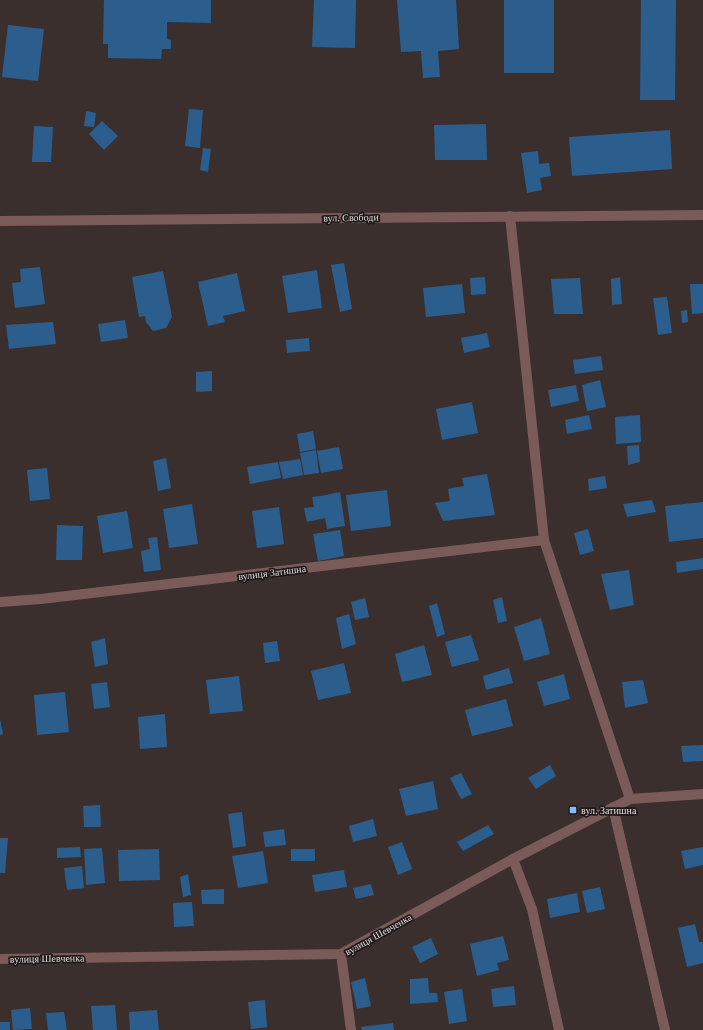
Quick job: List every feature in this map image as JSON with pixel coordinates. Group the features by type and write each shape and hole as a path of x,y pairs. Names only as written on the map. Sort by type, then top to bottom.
{"street":[{"name":"вул. Свободи","path":"0,221 703,215"},
{"path":"510,216 544,540 630,799"},
{"name":"вулиця Затишна","path":"0,602 41,599 544,540"},
{"name":"вулиця Шевченка","path":"0,958 341,954 513,859 630,799 703,794"},
{"path":"614,807 665,1030"},
{"path":"513,859 532,909 559,1030"},
{"path":"341,954 351,1030"}],"building":[{"path":"104,0 211,0 211,23 167,22 167,39 171,40 171,49 162,49 161,59 108,58 108,44 103,44"},
{"path":"314,0 356,0 355,48 312,47"},
{"path":"397,0 456,0 459,49 438,51 440,77 423,78 421,51 401,52"},
{"path":"504,0 554,0 554,73 504,73"},
{"path":"641,0 676,0 675,100 640,100"},
{"path":"8,25 44,29 38,81 2,77"},
{"path":"189,109 203,110 200,148 185,146"},
{"path":"86,111 96,113 94,127 84,126"},
{"path":"102,121 118,136 104,150 89,134"},
{"path":"486,124 487,160 435,160 434,125"},
{"path":"34,126 53,127 51,162 32,162"},
{"path":"670,130 672,169 572,176 569,137"},
{"path":"203,148 211,149 208,172 200,170"},
{"path":"538,151 539,164 549,163 551,176 540,178 542,190 527,193 521,153"},
{"path":"344,263 352,309 340,312 331,265"},
{"path":"40,267 45,304 15,308 12,283 21,282 20,269"},
{"path":"317,270 322,308 288,313 282,276"},
{"path":"163,271 172,317 166,328 153,331 146,322 145,316 139,317 132,277"},
{"path":"237,273 245,311 223,316 225,322 208,326 198,282"},
{"path":"485,277 486,294 471,295 470,278"},
{"path":"620,277 622,304 612,305 611,279"},
{"path":"580,278 583,314 554,314 551,279"},
{"path":"462,284 465,313 426,317 423,288"},
{"path":"690,284 703,284 703,313 692,314"},
{"path":"667,297 672,333 658,335 653,298"},
{"path":"687,310 688,322 682,323 681,311"},
{"path":"125,320 128,338 101,342 98,324"},
{"path":"53,322 56,344 9,349 6,325"},
{"path":"487,333 490,347 464,353 461,338"},
{"path":"309,338 310,351 287,353 286,340"},
{"path":"601,356 603,370 575,374 573,360"},
{"path":"212,371 212,391 196,392 196,372"},
{"path":"600,380 606,407 587,411 582,385"},
{"path":"576,385 579,401 551,407 548,390"},
{"path":"472,402 478,433 442,440 436,409"},
{"path":"589,415 592,429 567,434 565,420"},
{"path":"640,415 641,442 616,444 615,417"},
{"path":"313,431 316,449 300,452 297,434"},
{"path":"639,445 640,462 628,465 627,446"},
{"path":"339,447 343,469 321,473 317,451"},
{"path":"316,450 319,473 304,475 300,453"},
{"path":"166,458 171,488 158,491 153,461"},
{"path":"300,459 303,475 283,479 279,462"},
{"path":"278,462 281,478 250,484 247,467"},
{"path":"47,468 50,499 30,501 27,470"},
{"path":"487,474 495,515 443,521 435,503 450,501 448,489 464,486 462,478"},
{"path":"605,476 607,488 589,491 588,479"},
{"path":"387,490 391,526 351,531 346,495"},
{"path":"340,492 345,526 327,529 325,518 307,522 304,508 314,507 312,497"},
{"path":"652,500 656,512 627,517 623,504"},
{"path":"703,502 703,538 669,542 665,506"},
{"path":"192,504 198,544 169,548 163,509"},
{"path":"279,507 284,544 257,548 252,511"},
{"path":"127,511 133,548 103,553 97,516"},
{"path":"57,525 83,526 82,560 56,560"},
{"path":"588,529 594,551 580,555 574,533"},
{"path":"340,530 344,556 318,561 313,534"},
{"path":"157,537 161,570 144,572 141,551 150,549 148,538"},
{"path":"703,558 703,569 677,573 676,562"},
{"path":"629,570 634,605 610,610 601,574"},
{"path":"502,597 507,621 498,623 493,600"},
{"path":"365,598 369,617 355,620 351,602"},
{"path":"437,603 445,634 437,637 429,606"},
{"path":"349,614 356,644 342,649 336,618"},
{"path":"541,618 550,654 524,661 514,627"},
{"path":"471,635 479,660 452,667 445,642"},
{"path":"105,638 108,664 95,667 91,642"},
{"path":"277,641 280,661 265,663 263,643"},
{"path":"424,645 432,675 402,682 395,654"},
{"path":"344,663 351,693 318,700 311,671"},
{"path":"509,668 513,683 486,690 483,676"},
{"path":"564,674 570,699 544,706 537,682"},
{"path":"239,676 243,711 210,714 206,680"},
{"path":"643,680 648,703 625,708 622,682"},
{"path":"107,682 110,707 94,709 91,684"},
{"path":"65,692 69,732 37,735 34,695"},
{"path":"506,699 513,726 472,736 465,710"},
{"path":"165,714 167,747 140,749 138,717"},
{"path":"0,719 3,734 0,735"},
{"path":"703,745 703,761 683,762 681,746"},
{"path":"550,765 556,776 536,789 528,778"},
{"path":"461,773 472,794 461,799 450,778"},
{"path":"433,781 438,809 406,816 399,789"},
{"path":"100,805 101,827 84,827 83,806"},
{"path":"242,812 246,846 233,848 228,814"},
{"path":"373,819 377,836 353,842 349,826"},
{"path":"488,825 494,834 463,851 457,842"},
{"path":"284,829 286,845 265,847 263,832"},
{"path":"0,838 8,838 5,873 0,873"},
{"path":"402,842 412,869 398,875 388,847"},
{"path":"80,847 81,857 57,858 57,848"},
{"path":"703,847 703,865 685,869 681,851"},
{"path":"102,848 105,883 86,885 84,849"},
{"path":"159,849 160,880 119,881 118,850"},
{"path":"291,849 315,849 315,861 291,861"},
{"path":"263,851 268,883 238,888 232,856"},
{"path":"82,866 84,888 67,890 64,868"},
{"path":"344,870 347,887 315,892 312,875"},
{"path":"188,874 191,895 183,897 180,877"},
{"path":"371,884 374,895 356,899 353,888"},
{"path":"600,887 605,909 587,913 582,891"},
{"path":"224,889 224,904 202,904 201,890"},
{"path":"577,893 580,912 550,918 547,899"},
{"path":"192,902 194,926 174,927 173,903"},
{"path":"695,924 699,942 703,942 703,963 687,967 678,928"},
{"path":"503,936 509,960 497,963 499,970 477,976 470,944"},
{"path":"431,938 438,954 420,963 412,947"},
{"path":"365,978 371,1006 357,1009 351,982"},
{"path":"428,978 429,993 437,993 438,1002 410,1004 410,979"},
{"path":"514,986 516,1005 493,1007 491,989"},
{"path":"462,989 467,1021 449,1024 444,992"},
{"path":"265,1000 267,1027 251,1029 248,1002"},
{"path":"115,1005 117,1030 93,1030 91,1006"},
{"path":"30,1008 32,1029 13,1030 11,1010"},
{"path":"157,1010 159,1030 130,1030 129,1012"},
{"path":"64,1012 67,1030 48,1030 46,1013"},
{"path":"0,1022 10,1022 10,1030 0,1030"},
{"path":"393,1023 394,1030 362,1030 361,1027"}],"place":[{"name":"вул. Затишна","path":"573,810"}]}
